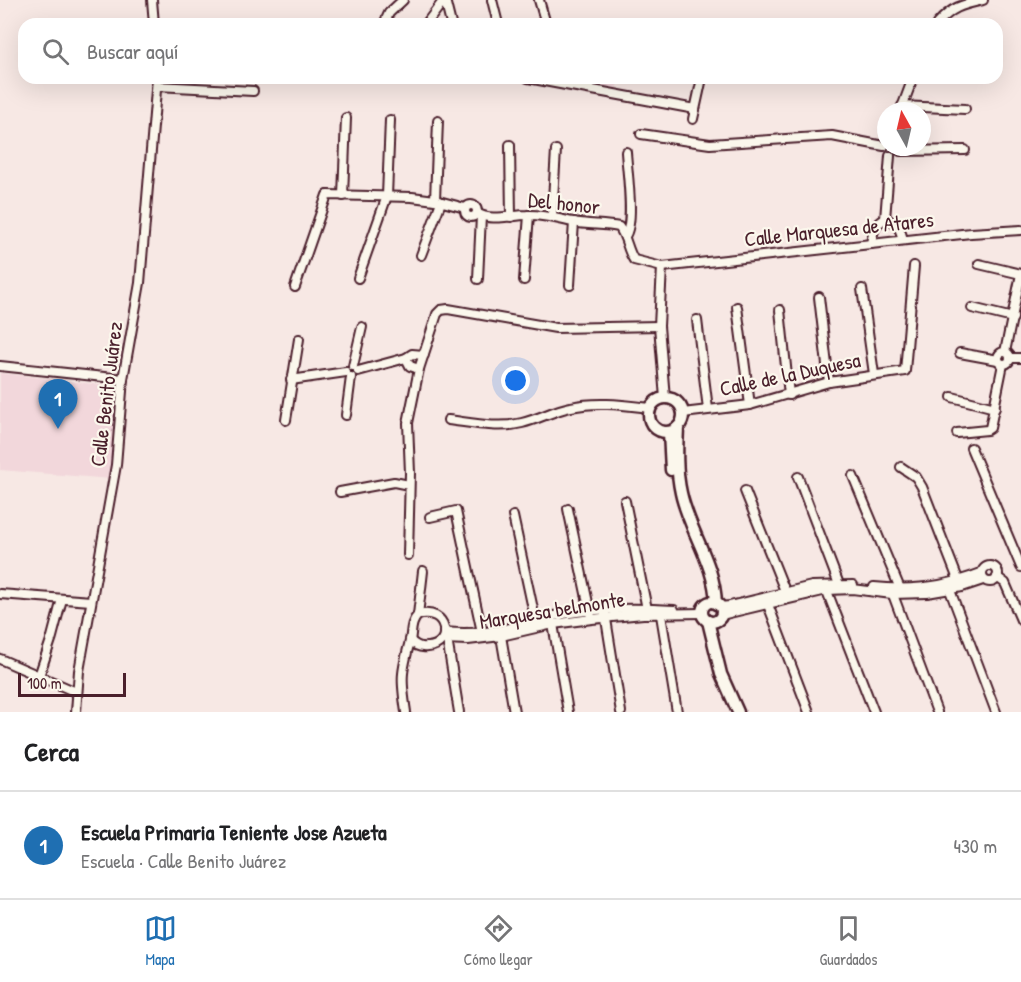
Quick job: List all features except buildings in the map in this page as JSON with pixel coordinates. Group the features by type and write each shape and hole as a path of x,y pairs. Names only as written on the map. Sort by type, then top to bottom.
{"street":[{"path":"152,0 154,18"},
{"path":"387,18 403,0"},
{"path":"431,18 445,0"},
{"path":"445,0 450,18"},
{"path":"492,0 496,18"},
{"path":"539,0 544,18"},
{"path":"942,18 948,12 962,5 983,0"},
{"name":"Calle Benito Juárez","path":"76,712 76,692 116,465 123,379 140,283 157,84"},
{"path":"178,84 253,91"},
{"path":"572,84 695,109"},
{"path":"693,118 701,84"},
{"path":"904,102 911,84"},
{"path":"931,109 965,109"},
{"path":"343,196 346,118"},
{"path":"358,278 387,196 390,120"},
{"path":"421,255 438,201 438,121"},
{"path":"641,134 710,144 832,136 877,143"},
{"path":"510,145 511,217"},
{"path":"931,149 964,150"},
{"path":"552,216 556,150"},
{"path":"625,236 630,219 626,152"},
{"path":"885,219 890,156"},
{"path":"295,286 327,195 387,196 438,201 465,208 472,204 479,214 478,279"},
{"name":"Del honor","path":"479,214 511,217 529,214 552,216 574,222 619,227 634,260 662,267"},
{"path":"524,280 529,214"},
{"path":"871,244 877,223 885,219 900,227 903,240"},
{"path":"570,285 574,222"},
{"name":"Calle Marquesa de Atares","path":"662,267 903,240 1021,230"},
{"path":"957,433 989,429 1021,274 979,264"},
{"name":"Calle de la Duquesa","path":"683,413 750,405 829,382 904,371 914,266"},
{"path":"662,267 659,327 665,398"},
{"path":"862,289 874,374"},
{"path":"819,297 829,382"},
{"path":"737,308 750,405"},
{"path":"972,308 1013,318"},
{"path":"408,555 410,473 408,423 419,369 437,314 441,310 448,309 556,328 659,327"},
{"path":"780,310 789,395"},
{"path":"698,320 708,409"},
{"path":"346,415 352,371 362,327"},
{"path":"285,420 299,339"},
{"path":"960,353 1021,358"},
{"path":"291,380 352,371 406,358 412,354 424,355"},
{"path":"406,358 410,366 419,369"},
{"path":"0,366 123,379"},
{"path":"952,397 995,408"},
{"path":"665,398 677,402 683,413 681,423 673,430 659,430 652,425 649,417 650,408 654,403 665,398"},
{"path":"448,420 486,426 505,425 522,423 572,406 613,404 650,408"},
{"path":"673,430 681,494 711,573 712,612 722,674 738,712"},
{"path":"971,448 1021,567"},
{"path":"901,467 911,472 922,487 961,585"},
{"path":"394,482 401,475 410,473"},
{"path":"853,476 901,591"},
{"path":"798,477 840,587"},
{"path":"340,492 394,482 410,484"},
{"path":"745,491 786,595"},
{"path":"625,501 647,612"},
{"path":"568,508 591,616"},
{"path":"430,517 456,511 482,635"},
{"path":"513,516 537,624"},
{"path":"998,577 991,583 982,576 984,569 990,566 996,569 998,577 1005,583 1021,620"},
{"path":"406,712 401,671 411,629 418,615 423,571"},
{"name":"Marquesa belmonte","path":"647,612 661,615 712,612 826,588 901,591 961,585 982,576"},
{"path":"948,586 996,712"},
{"path":"826,588 874,712"},
{"path":"892,591 937,712"},
{"path":"0,594 91,601"},
{"path":"39,676 62,599"},
{"path":"767,601 809,712"},
{"path":"712,612 719,647 745,712"},
{"name":"Marquesa belmonte","path":"482,635 510,628 553,624 605,614 712,612"},
{"path":"418,615 430,613 437,616 444,625 459,712"},
{"name":"Marquesa belmonte","path":"445,636 501,636 563,614 591,616"},
{"path":"605,614 621,712"},
{"path":"661,615 677,712"},
{"path":"553,624 568,712"},
{"path":"410,640 419,647 428,647 437,645 445,636"},
{"path":"501,636 514,712"},
{"path":"0,659 76,692"}],"shaded area":[{"path":"584,84 617,84 617,91"},
{"path":"0,373 120,387 112,479 0,470"}],"place":[{"name":"Escuela Primaria Teniente Jose Azueta","path":"58,429"}]}
